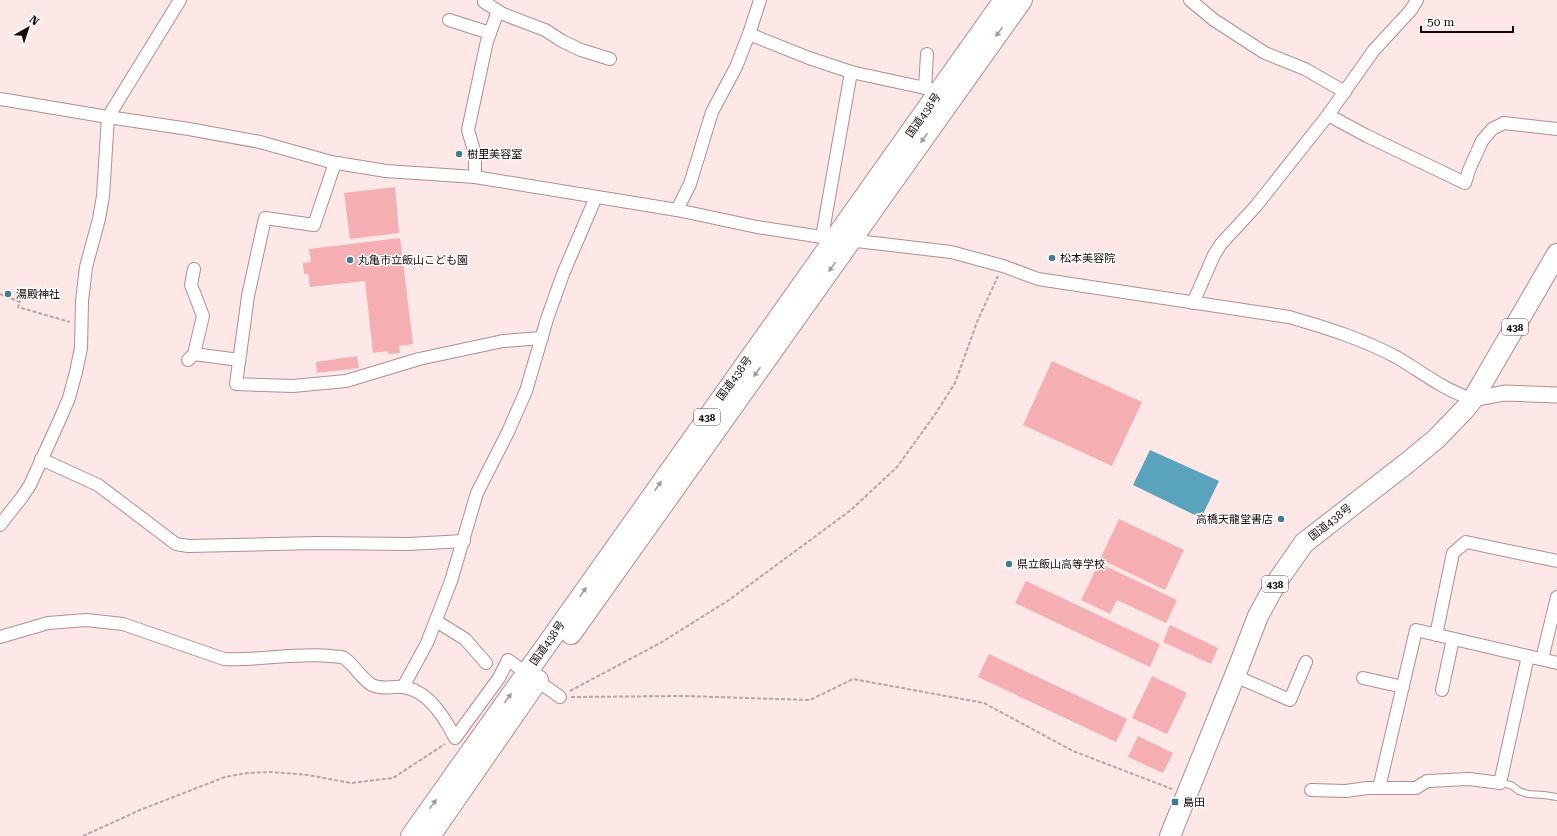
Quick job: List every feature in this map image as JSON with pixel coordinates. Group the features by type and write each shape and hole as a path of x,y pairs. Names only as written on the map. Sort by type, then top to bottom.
{"highway":[{"name":"国道438号","path":"430,836 532,676 835,239 932,90 1004,0"},
{"name":"国道438号","path":"835,239 1022,0"},
{"name":"国道438号","path":"1170,836 1258,616 1276,583 1304,543 1436,439 1465,409 1473,399 1557,254"},
{"name":"国道438号","path":"411,836 532,676"}],"street":[{"path":"0,525 22,497 30,484 69,398 81,348 81,325 86,267 99,219 103,196 108,117 180,0"},
{"path":"484,0 484,2 498,11 545,30 562,41 581,50 610,59"},
{"path":"677,210 690,184 712,112 736,67 760,0"},
{"path":"1190,0 1214,20 1259,50 1306,69 1344,92"},
{"path":"1193,303 1214,255 1221,244 1256,206 1328,115 1374,50 1411,10 1417,0"},
{"path":"475,177 475,154 468,130 487,41 498,11"},
{"path":"449,20 490,33"},
{"path":"749,34 851,72 932,90 927,54"},
{"path":"835,239 851,72"},
{"path":"0,99 189,129 260,142 334,163 386,171 475,177 677,210 757,227 835,239 951,252 1003,266 1038,279 1289,317 1328,328 1384,352 1460,395 1473,399 1506,393 1557,395"},
{"path":"1328,115 1367,136 1464,183 1482,141 1492,129 1504,123 1557,129"},
{"path":"334,163 314,225 265,218 248,296 236,384 293,386 346,381 419,360 503,341 542,338"},
{"path":"403,687 427,644 452,581 477,493 508,432 526,391 563,274 596,197"},
{"path":"194,269 191,285 203,316 191,357 239,360"},
{"path":"41,459 98,485 176,544 188,546 316,543 409,544 464,541"},
{"path":"1436,635 1453,553 1466,542 1557,561"},
{"path":"1542,659 1557,597"},
{"path":"0,637 48,623 86,620 123,624 224,659 242,660 276,656 320,655 343,658 372,685 385,688 403,687 419,692 436,708 450,727 455,738 499,678 508,660 560,697"},
{"path":"436,621 465,639 486,663"},
{"path":"1379,788 1416,630 1557,663"},
{"path":"1442,690 1453,639"},
{"path":"1312,790 1416,788 1427,781 1469,779 1500,783 1528,656"},
{"path":"1235,676 1290,700 1306,662"},
{"path":"1363,678 1403,687"}],"lane":[{"path":"1500,783 1511,785 1519,791 1528,794 1557,797"}],"path":[{"path":"560,697 662,642 729,600 851,510 897,467 936,414 955,383 977,322 1003,266"},
{"path":"0,294 20,302 18,307 81,325"},
{"path":"560,697 684,696 810,700 853,679 984,703 1073,751 1187,794"},
{"path":"83,836 140,810 225,777 247,773 271,772 308,775 351,783 392,778 455,738"}],"water":[{"path":"1150,450 1219,481 1201,518 1133,485"}],"building":[{"path":"395,187 399,233 350,239 344,193"},
{"path":"400,238 413,344 399,346 400,353 388,354 388,351 373,353 365,281 310,287 308,274 304,274 303,263 311,262 309,249"},
{"path":"357,356 359,368 317,373 316,362"},
{"path":"1052,361 1142,402 1112,466 1023,425"},
{"path":"1119,519 1184,550 1165,590 1100,559"},
{"path":"1099,563 1177,600 1166,623 1117,600 1110,614 1081,600"},
{"path":"1026,581 1160,644 1150,667 1015,603"},
{"path":"1170,625 1218,648 1211,664 1163,642"},
{"path":"989,654 1127,719 1116,742 978,677"},
{"path":"1152,676 1187,693 1167,734 1132,718"},
{"path":"1138,736 1173,753 1163,773 1128,757"}],"place":[{"name":"樹里美容室","path":"459,154"},
{"name":"松本美容院","path":"1052,258"},
{"name":"丸亀市立飯山こども園","path":"350,260"},
{"name":"湯殿神社","path":"8,294"},
{"name":"高橋天龍堂書店","path":"1281,519"},
{"name":"県立飯山高等学校","path":"1009,564"},
{"name":"島田","path":"1175,802"}]}
